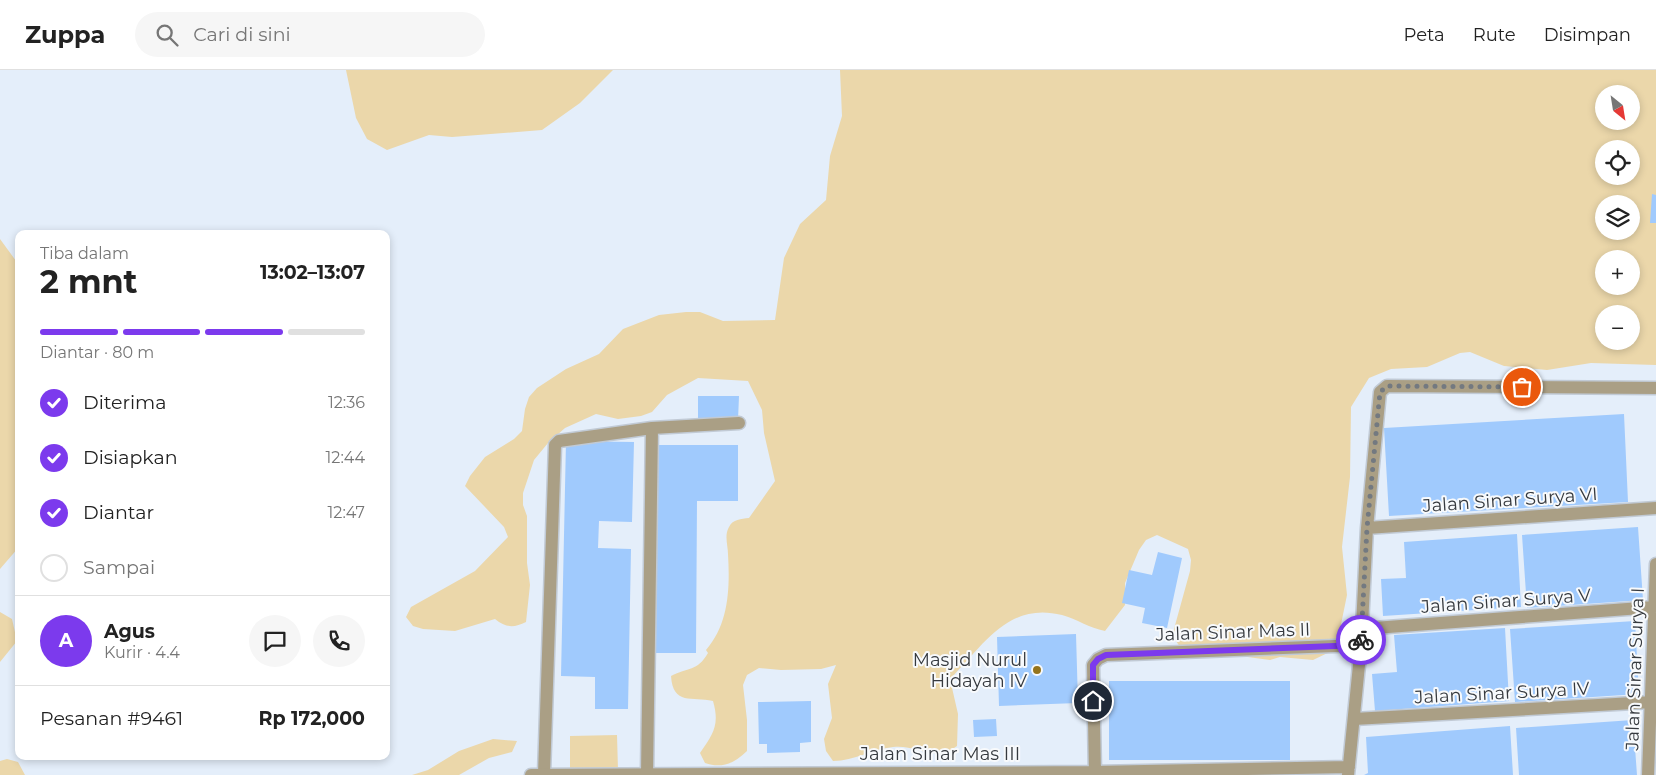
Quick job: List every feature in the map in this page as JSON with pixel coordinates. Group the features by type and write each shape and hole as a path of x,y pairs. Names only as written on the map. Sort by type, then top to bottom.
{"street":[{"path":"1349,771 1361,645 1367,528 1380,392 1387,386 1656,388"},
{"path":"544,774 555,445 560,441 652,428 739,423"},
{"path":"647,774 652,428"},
{"name":"Jalan Sinar Surya VI","path":"1367,528 1656,508"},
{"name":"Jalan Sinar Surya I","path":"1648,775 1656,564"},
{"name":"Jalan Sinar Surya V","path":"1361,629 1654,607"},
{"name":"Jalan Sinar Mas II","path":"1094,773 1093,665 1098,659 1106,655 1361,645"},
{"name":"Jalan Sinar Surya IV","path":"1354,719 1651,702"},
{"name":"Jalan Sinar Mas III","path":"531,775 1349,771"}],"shaded area":[{"path":"346,70 613,70 580,103 542,130 452,137 429,135 387,150 367,139 356,118"},
{"path":"840,70 1656,70 1656,365 1591,363 1547,370 1504,366 1470,352 1460,353 1427,367 1391,369 1369,378 1351,407 1350,477 1342,547 1347,595 1336,649 1313,660 1280,657 1270,660 1225,654 1202,658 1191,656 1182,650 1176,641 1174,629 1190,571 1191,560 1188,549 1157,535 1146,540 1139,550 1125,583 1125,605 1105,631 1062,615 1043,612 1026,614 1012,620 998,629 986,641 950,679 958,714 957,746 941,753 893,747 849,759 833,761 826,751 824,739 832,718 828,684 836,665 821,669 781,670 759,668 747,675 743,685 747,720 747,751 738,759 728,764 711,765 705,763 700,753 714,729 716,717 713,701 680,696 675,692 671,676 696,666 708,653 706,650 714,640 719,629 726,605 729,580 726,537 728,530 735,521 749,518 775,481 764,433 762,410 748,381 698,378 667,395 652,412 641,416 618,419 596,414 565,428 548,443 534,460 523,493 523,505 527,516 527,563 530,585 526,622 510,626 495,619 455,631 423,629 413,626 406,617 411,607 475,571 508,537 504,527 465,486 470,476 485,457 514,439 522,431 529,397 537,388 566,369 599,354 623,329 659,315 700,312 723,321 775,320 784,258 800,224 826,200 830,156 842,116"},
{"path":"0,239 15,260 15,552 0,569"},
{"path":"0,612 12,619 15,643 0,662"},
{"path":"617,735 618,770 570,771 570,736"},
{"path":"493,739 517,741 512,752 489,758 459,775 412,775 428,770 459,751"},
{"path":"7,759 18,762 25,775 0,775 0,761"}],"building":[{"path":"1652,194 1656,195 1656,223 1650,223"},
{"path":"698,396 739,396 738,420 698,420"},
{"path":"1624,414 1628,502 1389,516 1384,428"},
{"path":"566,441 634,442 632,522 599,521 598,548 631,549 628,709 595,709 595,677 561,676"},
{"path":"657,445 738,445 738,501 697,501 696,653 656,653"},
{"path":"1638,527 1643,600 1527,608 1522,535"},
{"path":"1517,534 1521,607 1383,616 1381,579 1406,578 1404,542"},
{"path":"1158,552 1182,558 1167,628 1142,623 1145,608 1122,603 1129,570 1152,575"},
{"path":"1635,621 1639,694 1515,702 1510,629"},
{"path":"1505,628 1509,701 1375,711 1372,674 1397,672 1394,635"},
{"name":"Masjid Nurul Hidayah IV","path":"1076,634 1078,703 999,706 997,637"},
{"path":"1109,681 1290,681 1290,760 1109,760"},
{"path":"811,701 811,742 800,743 800,752 767,753 767,744 759,744 758,702"},
{"path":"996,719 997,736 974,737 973,720"},
{"path":"1633,720 1637,775 1519,775 1516,728"},
{"path":"1510,726 1513,775 1364,775 1368,773 1366,737"}],"way so far":[{"path":"1361,640 1367,528 1380,392 1387,386 1522,387"}],"place":[{"name":"Masjid Nurul Hidayah IV","path":"1037,670"}],"route":[{"path":"1093,701 1093,665 1098,659 1106,655 1361,645 1361,640"}]}
